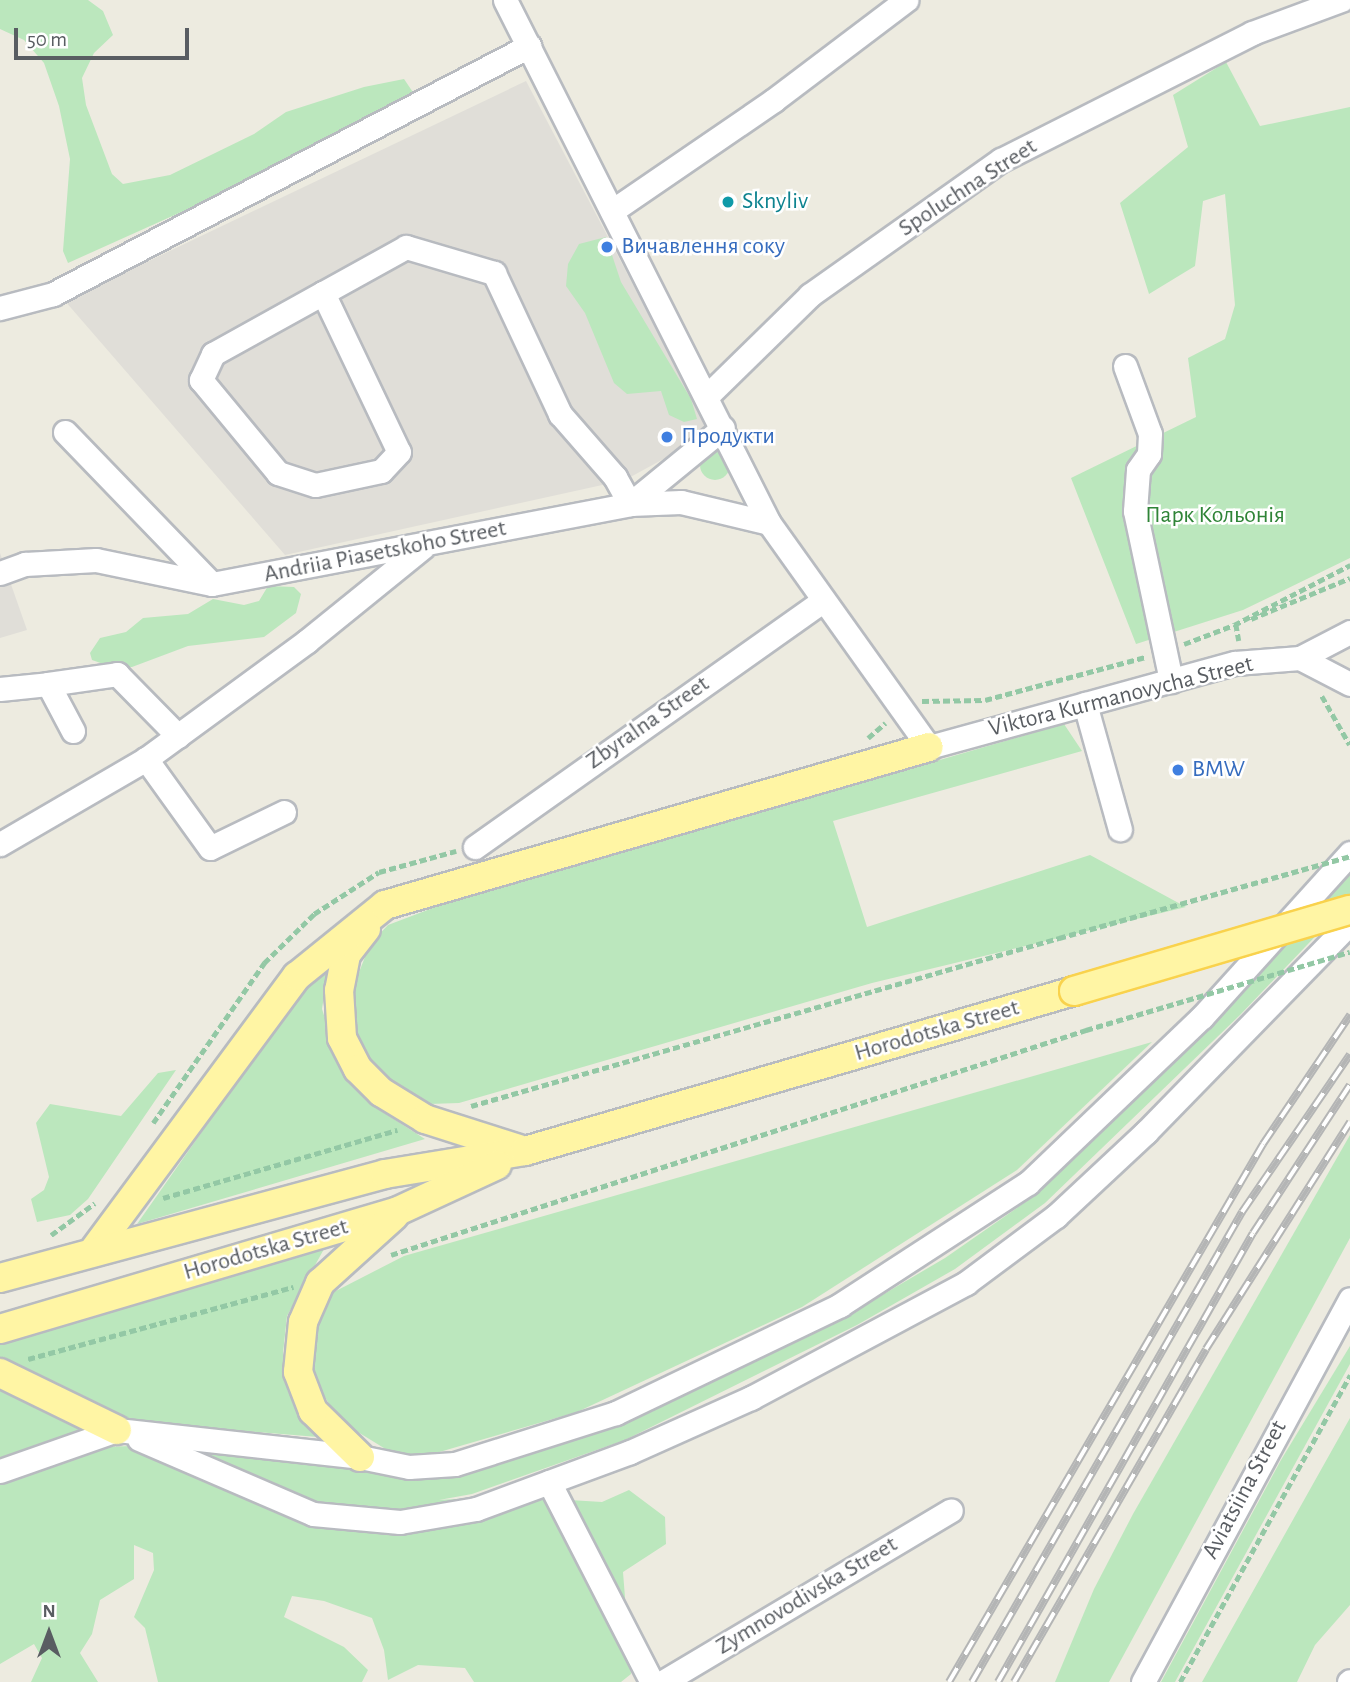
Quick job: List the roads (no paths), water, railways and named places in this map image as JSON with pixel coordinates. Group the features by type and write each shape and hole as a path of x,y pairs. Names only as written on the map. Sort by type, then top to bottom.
{"main road":[{"path":"94,1250 297,976 385,905 929,747"},
{"path":"385,905 346,955 339,990 342,1038 358,1069 381,1092 425,1119 525,1151"},
{"name":"Horodotska Street","path":"0,1278 94,1250 385,1174 525,1151 1350,909"},
{"name":"Horodotska Street","path":"0,1329 398,1211 525,1151"},
{"path":"360,1457 313,1412 298,1372 303,1321 320,1283 398,1211"},
{"path":"12,1367 117,1430"}],"street":[{"path":"505,0 769,523 929,747"},
{"path":"612,211 774,100 906,0"},
{"name":"Spoluchna Street","path":"707,396 810,295 1001,160 1252,33 1341,0"},
{"path":"0,307 52,294 529,46"},
{"path":"323,293 399,452 381,471 315,485 278,473 201,380 213,354 323,293 407,247 494,273 560,414 615,477 629,504 723,428"},
{"path":"1125,366 1150,434 1149,454 1138,470 1135,511 1171,681"},
{"path":"65,432 212,584"},
{"name":"Andriia Piasetskoho Street","path":"0,573 25,564 96,560 212,584 425,546 629,504 681,502 769,523"},
{"path":"0,844 146,759 307,641 425,546"},
{"name":"Zbyralna Street","path":"475,846 823,601"},
{"name":"Viktora Kurmanovycha Street","path":"929,747 1246,662 1300,659 1350,632"},
{"path":"1300,659 1350,684"},
{"path":"0,689 117,674 178,736"},
{"path":"48,684 73,731"},
{"path":"1085,704 1120,829"},
{"path":"146,759 210,848 284,812"},
{"path":"0,1471 117,1430 360,1457 409,1467 455,1464 604,1417 840,1305 1028,1184 1202,1017 1350,855"},
{"path":"117,1430 313,1514 400,1522 476,1509 630,1452 751,1398 966,1283 1056,1216 1126,1151 1350,923"},
{"name":"Aviatsiina Street","path":"1143,1682 1350,1299"},
{"path":"549,1482 652,1682"},
{"name":"Zymnovodivska Street","path":"663,1682 951,1510"}],"railway":[{"path":"949,1682 1263,1144 1350,1015"},
{"path":"972,1682 1242,1212 1350,1054"},
{"path":"998,1682 1253,1233 1350,1085"},
{"path":"1014,1682 1206,1349 1350,1122"}],"place":[{"name":"Sknyliv","path":"728,202"},
{"name":"Вичавлення соку","path":"607,247"},
{"name":"Продукти","path":"667,437"},
{"name":"BMW","path":"1178,770"}],"park label":[{"name":"Парк Кольонія","path":"1215,516"}]}
